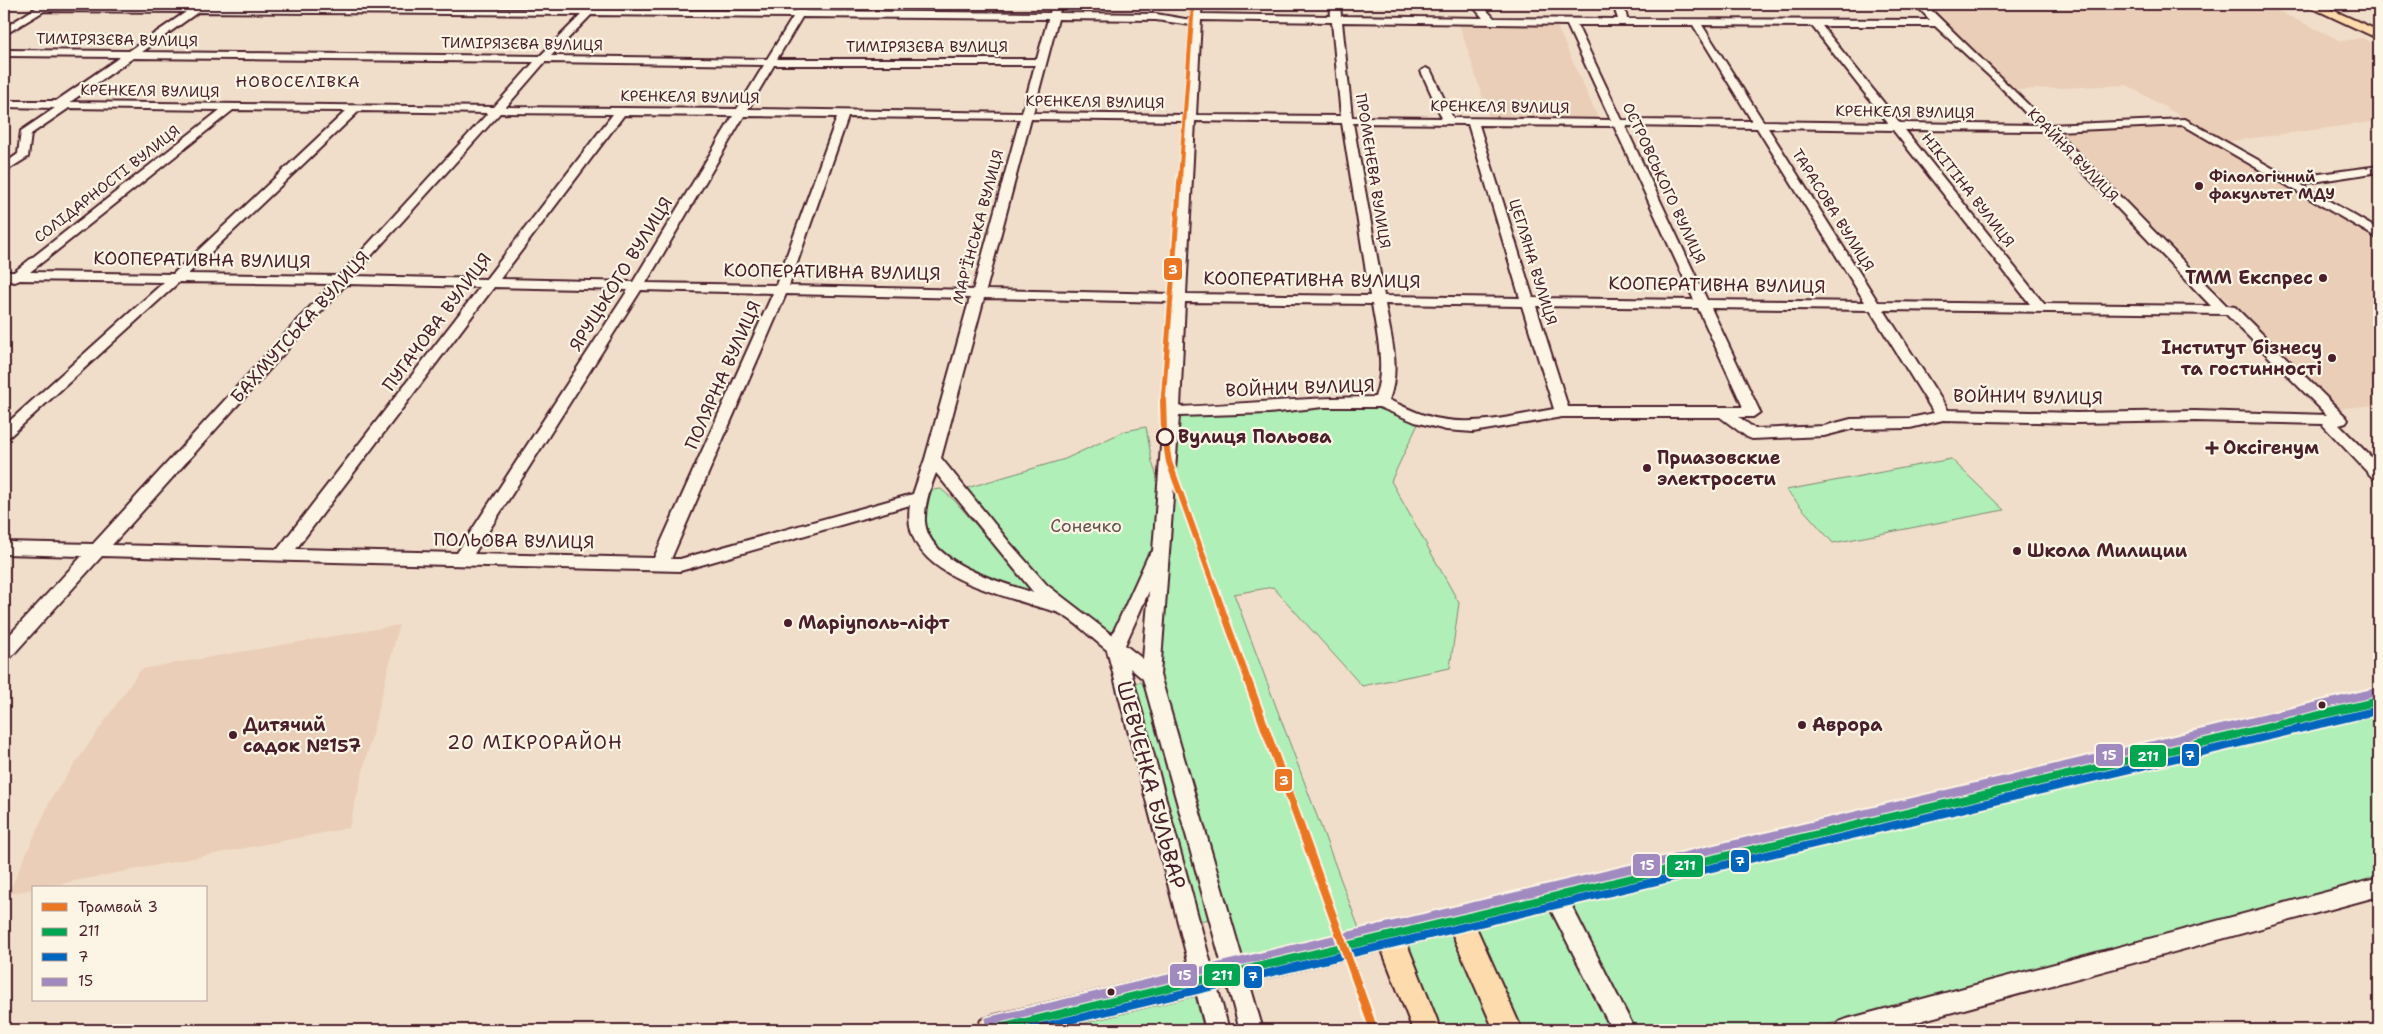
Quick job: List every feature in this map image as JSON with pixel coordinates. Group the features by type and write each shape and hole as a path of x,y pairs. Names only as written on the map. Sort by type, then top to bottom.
{"main road":[{"path":"2310,4 2379,35"},
{"path":"990,1030 2379,701"},
{"path":"1459,919 1508,1030"},
{"path":"1390,935 1428,1030"}],"street":[{"path":"497,13 506,4"},
{"name":"БАХМУТСЬКА ВУЛИЦЯ","path":"4,653 543,59 597,4"},
{"name":"ЯРУЦЬКОГО ВУЛИЦЯ","path":"461,560 637,287 805,4"},
{"name":"МАР'ЇНСЬКА ВУЛИЦЯ","path":"1057,4 933,459 920,497 917,522 921,539 929,551 942,561 970,575 1062,608"},
{"name":"ПРОМЕНЕВА ВУЛИЦЯ","path":"1335,4 1347,120 1388,366 1387,385 1381,402"},
{"path":"1476,4 1492,21"},
{"path":"1616,4 1620,9 1623,22"},
{"name":"КРАЙНЯ ВУЛИЦЯ","path":"1920,4 2002,82 2226,310 2341,420"},
{"path":"4,32 45,6 200,6 587,14 1156,17 1196,13 1336,19 1696,23 1938,23"},
{"path":"4,169 24,155 25,133 129,55 200,6"},
{"path":"1156,17 1196,13"},
{"name":"ШЕВЧЕНКА БУЛЬВАР","path":"1196,13 1188,118 1172,412 1151,676 1252,1030"},
{"name":"ОСТРОВСЬКОГО ВУЛИЦЯ","path":"1571,22 1753,412"},
{"name":"ТАРАСОВА ВУЛИЦЯ","path":"1696,23 1943,415"},
{"name":"НІКІТІНА ВУЛИЦЯ","path":"1815,23 2040,308"},
{"name":"ТИМІРЯЗЄВА ВУЛИЦЯ","path":"4,53 770,62 1041,62"},
{"path":"1426,71 1449,121"},
{"name":"КРЕНКЕЛЯ ВУЛИЦЯ","path":"4,104 2046,128 2185,122 2288,182"},
{"name":"СОЛІДАРНОСТІ ВУЛИЦЯ","path":"4,287 10,276 230,107"},
{"path":"4,434 175,279 355,109"},
{"name":"ПУГАЧОВА ВУЛИЦЯ","path":"282,556 621,111"},
{"name":"ПОЛЯРНА ВУЛИЦЯ","path":"660,564 782,290 844,114"},
{"name":"ЦЕГЛЯНА ВУЛИЦЯ","path":"1472,121 1562,412"},
{"path":"2288,182 2379,169"},
{"path":"2288,182 2379,235"},
{"name":"КООПЕРАТИВНА ВУЛИЦЯ","path":"10,276 342,280 489,285 1178,298 2226,310"},
{"name":"ВОЙНИЧ ВУЛИЦЯ","path":"1172,412 1269,408 1323,402 1381,402 1420,419 1446,426 1473,427 1562,412 1753,412"},
{"name":"ВОЙНИЧ ВУЛИЦЯ","path":"1724,412 1752,434 1824,431 1851,424 1910,423 1943,415 2076,418 2195,416 2341,420"},
{"path":"2325,419 2379,474"},
{"path":"933,459 1003,546 1041,589 1062,608 1151,676"},
{"name":"ПОЛЬОВА ВУЛИЦЯ","path":"4,548 680,565 920,497"},
{"name":"ШЕВЧЕНКА БУЛЬВАР","path":"1161,545 1115,648 1217,1030"},
{"path":"1847,1030 2379,887"},
{"path":"1556,896 1624,1030"}],"shaded area":[{"path":"511,4 583,4 579,8 507,7"},
{"path":"599,4 716,4 710,11 592,10"},
{"path":"1924,4 2263,4 2342,41 2362,38 2379,46 2379,121 2225,142 2127,85 2016,90 1942,23"},
{"path":"1459,23 1556,24 1598,118 1489,117"},
{"path":"2183,126 2379,241 2379,407 2376,405 2335,409 2059,132"},
{"name":"Дитячий садок №157","path":"399,625 349,828 49,886 32,886 32,889 8,894 52,797 141,669"}],"green space":[{"path":"1324,405 1380,405 1419,422 1391,481 1459,603 1450,668 1362,686 1273,587 1234,594 1360,931 1243,958 1160,676 1177,415"},
{"name":"Сонечко","path":"1146,427 1152,462 1161,488 1156,545 1112,640 1045,586 960,490 1065,459 1125,431"},
{"path":"1951,459 2004,510 1833,543 1786,490"},
{"path":"941,489 954,500 1035,592 965,567 934,546 926,532 925,505 929,492"},
{"path":"1146,681 1213,918 1195,922 1130,684"},
{"path":"2379,710 2379,877 1807,1030 1637,1030 1571,903"},
{"path":"1551,908 1612,1030 1519,1030 1472,926"},
{"path":"1454,931 1497,1030 1439,1030 1403,942"},
{"path":"1194,992 1204,1030 1035,1030"}],"tram line":[{"name":"3","path":"1193,4 1163,405 1164,432 1169,462 1374,1030"}],"transit line":[{"name":"15","path":"989,1021 2377,692"},
{"name":"211","path":"991,1030 2379,701"},
{"name":"7","path":"1028,1030 2379,710"}],"place":[{"name":"Філологічний факультет МДУ","path":"2199,186"},
{"name":"ТММ Експрес","path":"2323,278"},
{"name":"Інститут бізнесу та гостинності","path":"2332,358"},
{"name":"Вулиця Польова","path":"1165,437"},
{"name":"Оксігенум","path":"2212,448"},
{"name":"Приазовские электросети","path":"1647,468"},
{"name":"Школа Милиции","path":"2017,551"},
{"name":"Маріуполь-ліфт","path":"788,623"},
{"name":"Аврора","path":"1802,725"},
{"name":"Дитячий садок №157","path":"233,735"}],"district":[{"name":"НОВОСЕЛІВКА","path":"298,81"},
{"name":"20 МІКРОРАЙОН","path":"535,742"}]}
